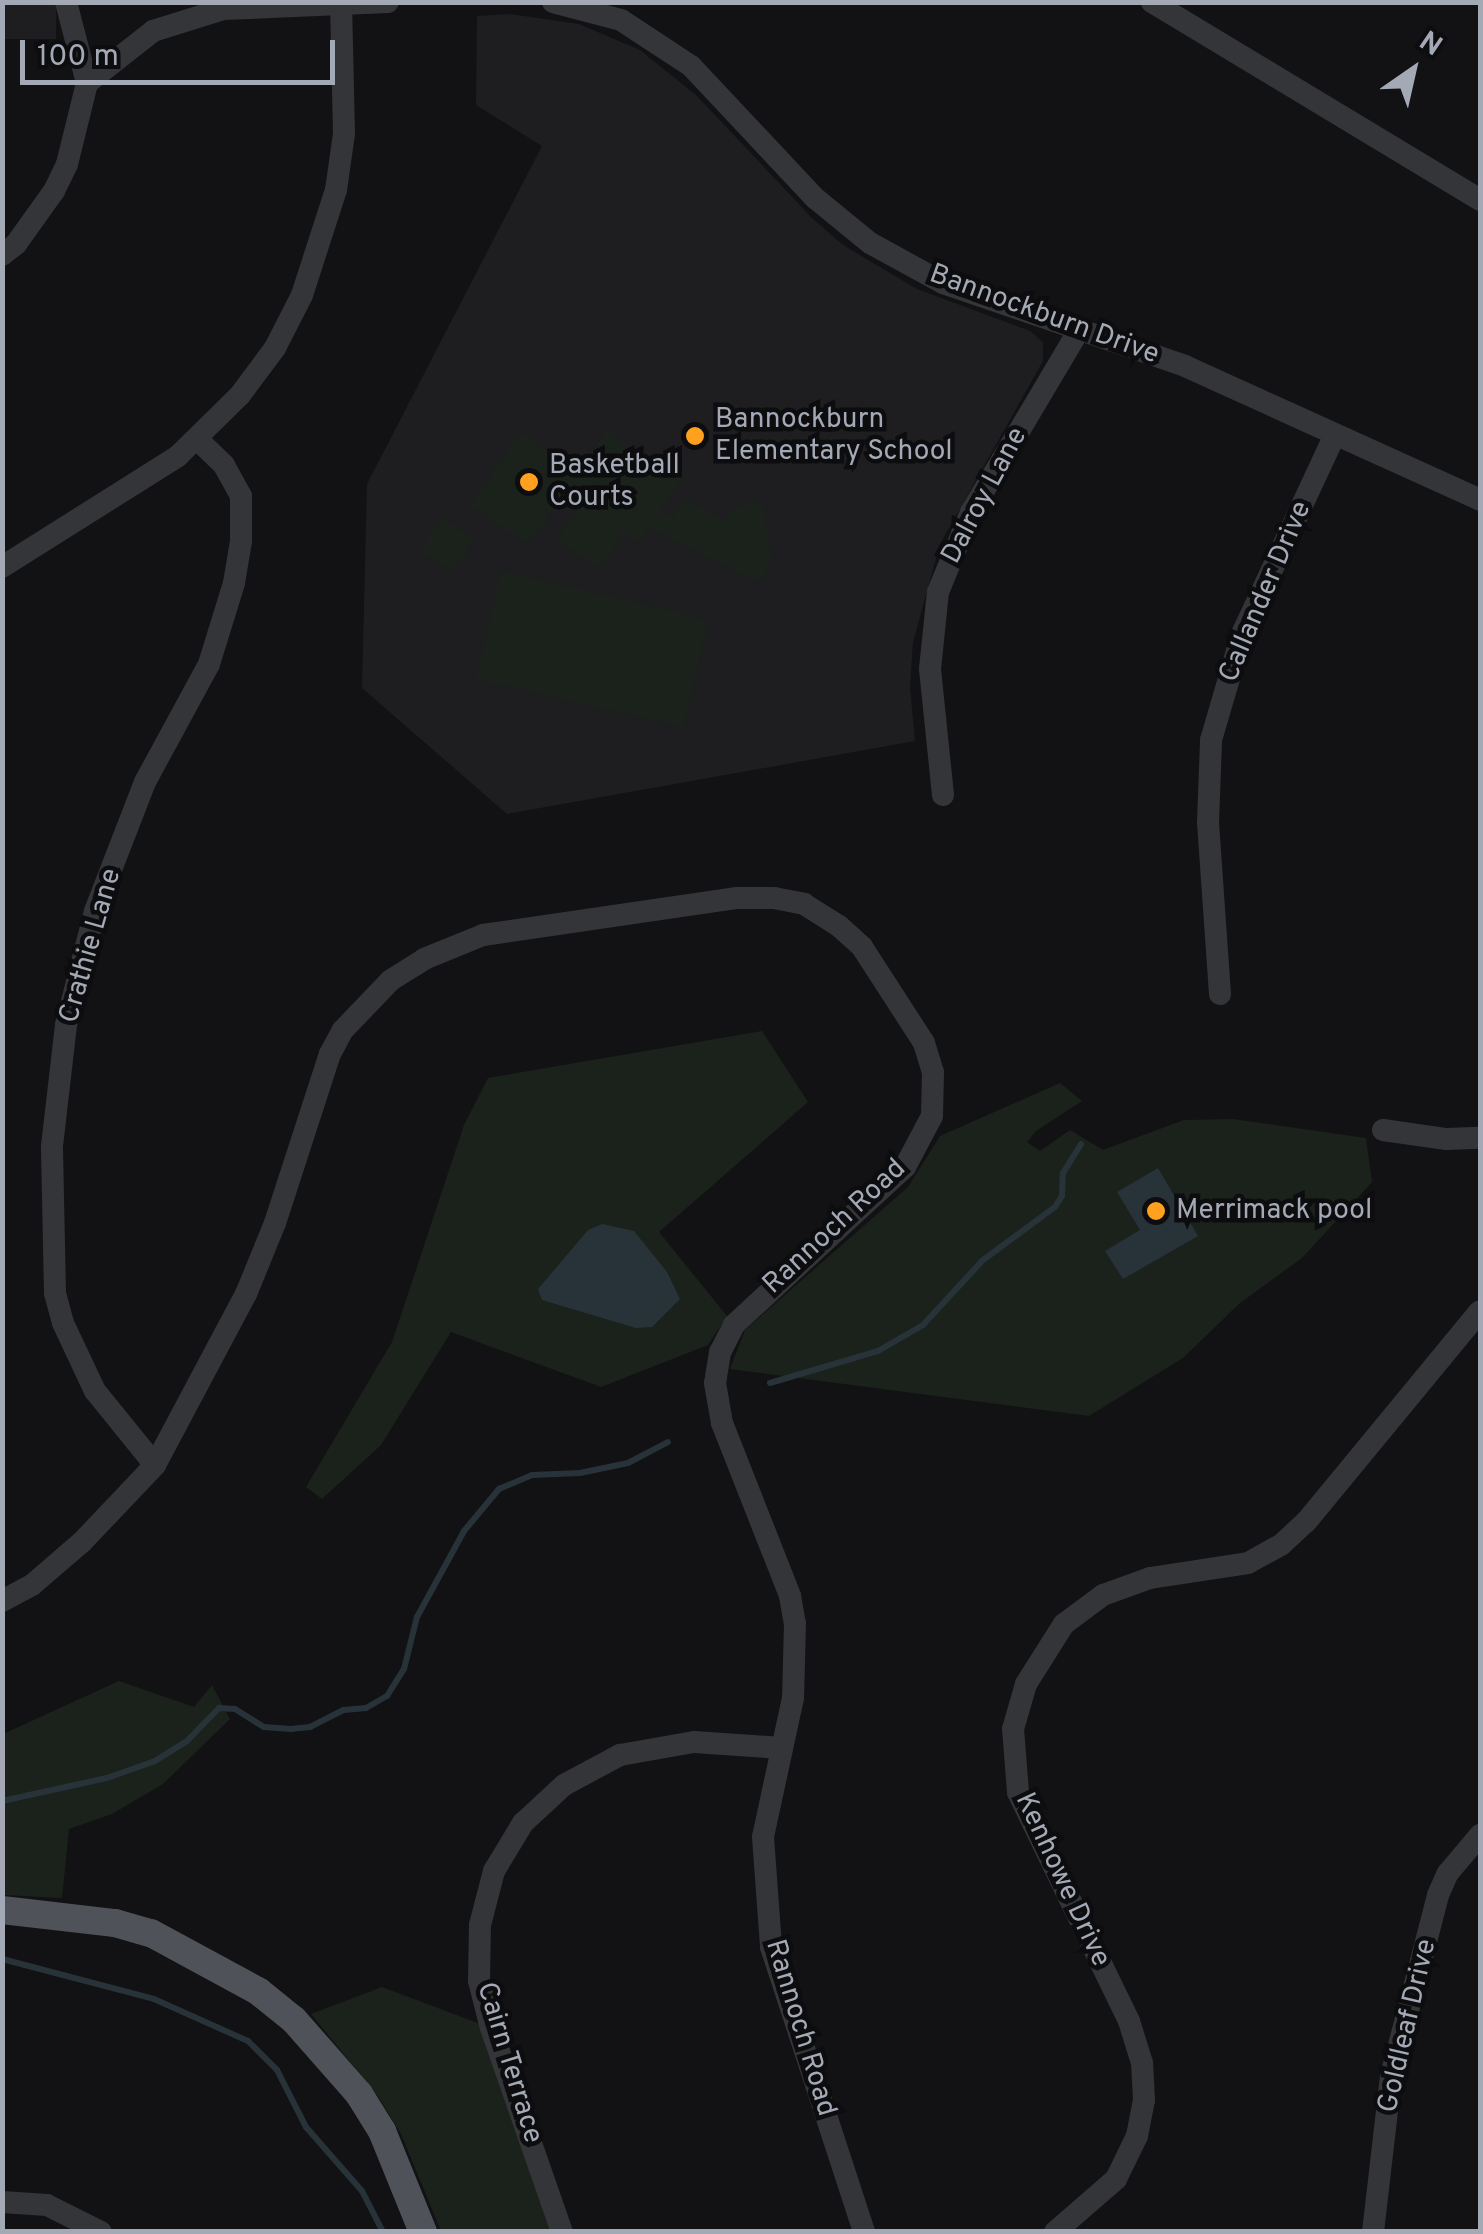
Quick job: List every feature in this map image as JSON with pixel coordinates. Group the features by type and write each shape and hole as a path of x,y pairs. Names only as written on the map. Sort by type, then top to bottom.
{"main road":[{"path":"2,1910 114,1923 151,1934 258,1991 306,2032 359,2094 382,2131 423,2232"}],"street":[{"path":"2,254 16,244 54,191 67,164 87,83 66,2"},
{"path":"87,83 152,30 187,17 222,9 388,2"},
{"name":"Bannockburn Drive","path":"553,2 621,20 690,66 814,198 870,243 943,283 1186,366 1480,500"},
{"path":"1152,2 1480,200"},
{"path":"2,567 119,497 197,439 240,395 275,348 322,243 344,134 341,3"},
{"name":"Dalroy Lane","path":"944,795 930,670 933,621 943,577 971,512 1079,330"},
{"name":"Callander Drive","path":"1220,994 1208,823 1212,740 1242,634 1335,434"},
{"name":"Crathie Lane","path":"155,1466 95,1391 63,1323 55,1292 52,1146 66,1025 95,911 145,782 210,664 234,584 242,541 241,496 224,465 197,439"},
{"name":"Rannoch Road","path":"2,1600 32,1585 82,1542 155,1466 246,1294 330,1054 344,1030 390,980 424,959 483,935 737,898 774,898 804,904 862,947 924,1043 936,1094 925,1135 904,1168 757,1299 734,1325 716,1368 722,1422 790,1596 795,1622 793,1698 763,1837 771,1947 864,2232"},
{"path":"1384,1130 1446,1139 1480,1138"},
{"name":"Kenhowe Drive","path":"1055,2232 1101,2195 1128,2159 1138,2136 1143,2082 1129,2020 1018,1792 1013,1729 1026,1684 1064,1624 1103,1594 1150,1578 1248,1563 1280,1545 1306,1522 1480,1311"},
{"name":"Cairn Terrace","path":"562,2232 479,1982 480,1925 494,1871 524,1823 564,1785 620,1755 694,1742 782,1748"},
{"name":"Goldleaf Drive","path":"1373,2232 1391,2076 1438,1895 1448,1873 1480,1835"},
{"path":"2,2202 47,2206 101,2232"}],"shaded area":[{"path":"2,3 56,3 56,39 2,39"},
{"name":"Bannockburn Elementary School","path":"510,14 579,24 640,50 697,96 811,217 843,245 917,289 1030,331 1043,342 1043,361 940,544 913,642 910,687 915,741 507,814 362,688 367,484 542,146 476,105 477,16"},
{"path":"607,430 682,479 640,542 623,532 600,568 557,541 581,504 564,493 528,545 470,506 520,433 579,471"},
{"path":"684,498 724,521 731,509 762,500 772,562 759,582 651,529 662,512 673,518"},
{"path":"442,518 474,539 453,571 421,551"},
{"path":"501,571 709,619 684,727 476,679"},
{"path":"762,1031 808,1102 659,1232 727,1316 708,1345 601,1387 451,1332 381,1445 322,1499 306,1487 392,1342 464,1125 488,1078"},
{"path":"1060,1083 1082,1101 1036,1131 1027,1142 1040,1151 1070,1130 1103,1150 1184,1120 1233,1119 1366,1138 1372,1182 1302,1258 1240,1303 1183,1358 1089,1416 730,1369 745,1330 908,1187 940,1136"},
{"name":"Merrimack pool","path":"1158,1168 1198,1236 1123,1279 1105,1251 1140,1230 1117,1192"},
{"path":"602,1224 634,1231 667,1272 680,1299 652,1327 636,1328 542,1300 538,1289 588,1230"},
{"path":"119,1681 194,1707 212,1685 230,1719 163,1784 112,1814 69,1829 62,1898 3,1895 3,1734"},
{"path":"382,1987 491,2028 562,2231 441,2231 401,2134 378,2096 311,2014"}],"waterway":[{"path":"770,1383 878,1351 923,1325 983,1260 1055,1207 1062,1196 1063,1173 1081,1144"},
{"path":"2,1801 107,1778 155,1761 187,1741 219,1708 235,1709 264,1727 291,1729 310,1727 344,1710 366,1708 387,1696 404,1669 417,1617 464,1531 499,1489 532,1475 580,1473 628,1463 668,1442"},
{"path":"2,1959 154,1999 248,2041 277,2070 306,2127 362,2191 383,2232"}],"place":[{"name":"Bannockburn Elementary School","path":"695,436"},
{"name":"Basketball Courts","path":"529,482"},
{"name":"Merrimack pool","path":"1156,1211"}]}
